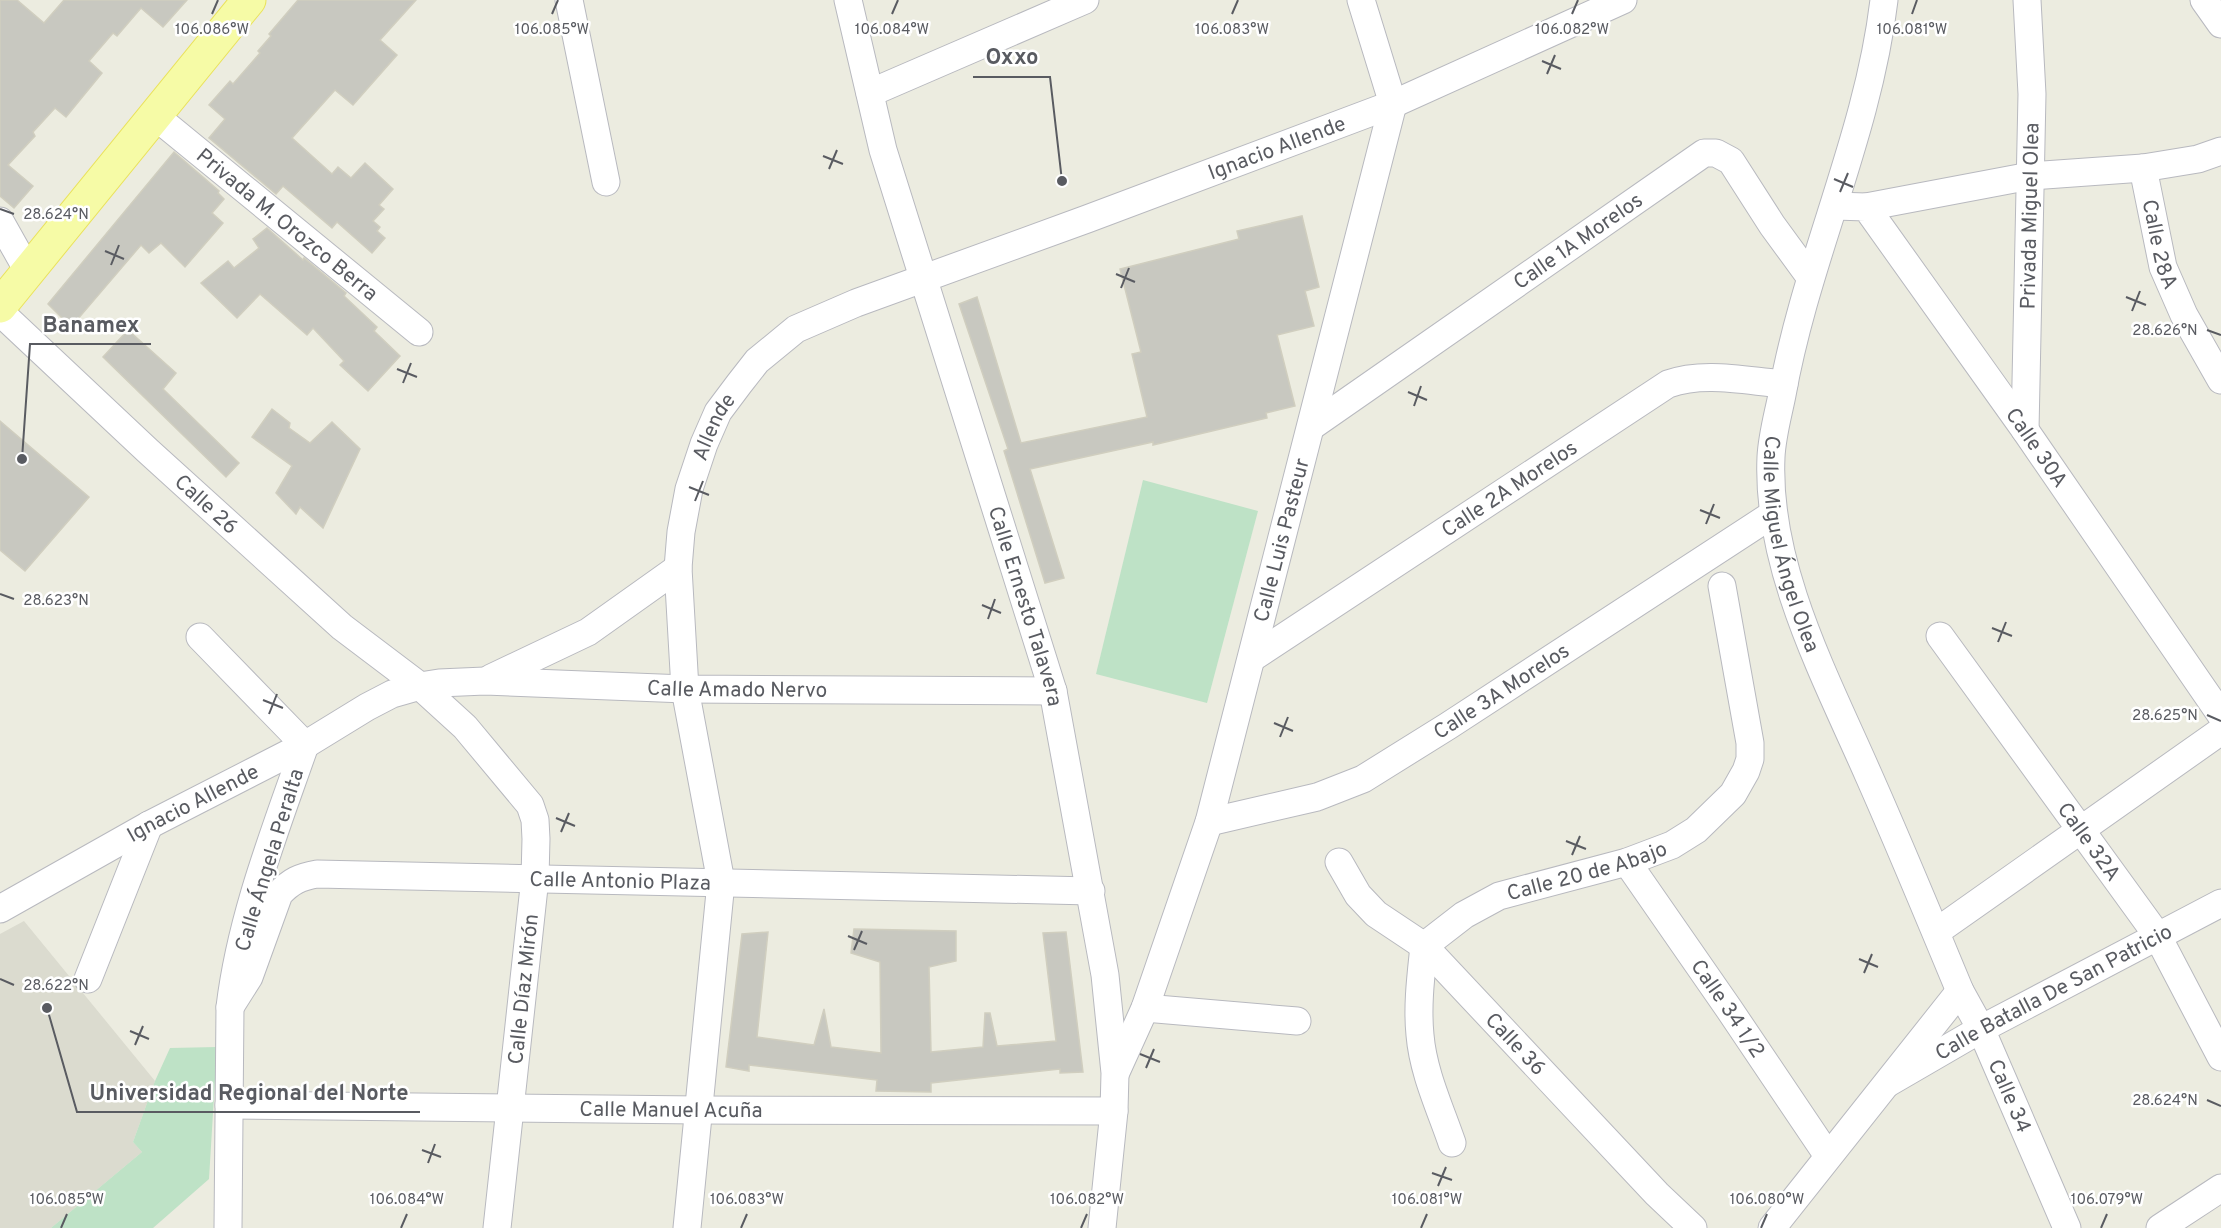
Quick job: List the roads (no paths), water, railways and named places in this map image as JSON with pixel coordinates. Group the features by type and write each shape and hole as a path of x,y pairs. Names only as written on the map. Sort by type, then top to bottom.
{"main road":[{"path":"0,306 249,0"}],"street":[{"path":"569,0 606,182"},
{"name":"Calle Ernesto Talavera","path":"848,0 883,150 1053,691 1105,975 1115,1073 1114,1110 1102,1228"},
{"path":"870,93 1085,0"},
{"path":"1361,0 1394,104"},
{"name":"Ignacio Allende","path":"923,278 1394,104 1623,0"},
{"name":"Calle Miguel Ángel Olea","path":"1884,0 1881,29 1867,94 1835,206 1810,277 1797,323 1771,455 1773,514 1784,569 1803,620 1936,932"},
{"name":"Privada Miguel Olea","path":"2025,430 2032,94 2027,0"},
{"path":"2204,0 2221,24"},
{"name":"Calle Luis Pasteur","path":"1115,1073 1145,1008 1209,822 1394,104"},
{"name":"Privada M. Orozco Berra","path":"155,116 419,332"},
{"path":"1835,206 1866,207 2030,176 2143,168 2198,159 2221,151"},
{"name":"Calle 1A Morelos","path":"1312,426 1704,153 1716,153 1731,161 1772,225 1810,277"},
{"name":"Calle 28A","path":"2143,168 2163,267 2184,315 2221,380"},
{"name":"Calle 30A","path":"1866,207 2025,430 2221,715"},
{"path":"0,221 28,271"},
{"name":"Allende","path":"687,1228 721,882 685,689 678,568 681,532 689,489 704,444 718,412 757,361 796,329 923,278"},
{"name":"Calle 26","path":"0,312 148,451 342,627 420,686"},
{"name":"Calle 2A Morelos","path":"1252,658 1668,384 1701,377 1784,384"},
{"name":"Calle 3A Morelos","path":"1209,822 1317,797 1363,779 1773,514"},
{"path":"485,681 588,632 678,568"},
{"name":"Calle 20 de Abajo","path":"1424,946 1464,915 1498,896 1627,862 1672,845 1696,830 1732,794 1746,771 1750,759 1750,743 1722,586"},
{"name":"Calle 32A","path":"1941,636 2157,935 2221,1057"},
{"path":"200,637 305,745"},
{"name":"Calle Amado Nervo","path":"420,686 485,681 685,689 1053,691"},
{"name":"Ignacio Allende","path":"0,909 149,825 305,745 366,707 392,694 420,686"},
{"name":"Calle Díaz Mirón","path":"420,686 465,727 530,805 535,820 535,878 497,1228"},
{"path":"1936,932 2221,731"},
{"name":"Calle Ángela Peralta","path":"228,1228 230,1007 234,974 259,877 305,745"},
{"path":"88,979 149,825"},
{"name":"Calle 36","path":"1339,862 1358,895 1376,914 1424,946 1657,1194 1693,1228"},
{"name":"Calle 34 1/2","path":"1627,862 1730,1009 1828,1156"},
{"name":"Calle Antonio Plaza","path":"230,1007 249,977 279,894 288,883 299,877 316,874 1091,891"},
{"name":"Calle Batalla De San Patricio","path":"1888,1083 1981,1029 2221,903"},
{"name":"Calle 34","path":"1936,932 1960,992 1981,1029 2067,1228"},
{"path":"1424,946 1420,980 1420,1037 1428,1075 1452,1143"},
{"name":"Calle Batalla De San Patricio","path":"1772,1228 1960,992"},
{"path":"1145,1008 1297,1021"},
{"name":"Calle Manuel Acuña","path":"229,1105 700,1110 1114,1110"},
{"path":"2160,1228 2221,1188"}],"place":[{"name":"Oxxo","path":"1062,181"},
{"name":"Banamex","path":"22,459"},
{"name":"Universidad Regional del Norte","path":"47,1008"}]}
